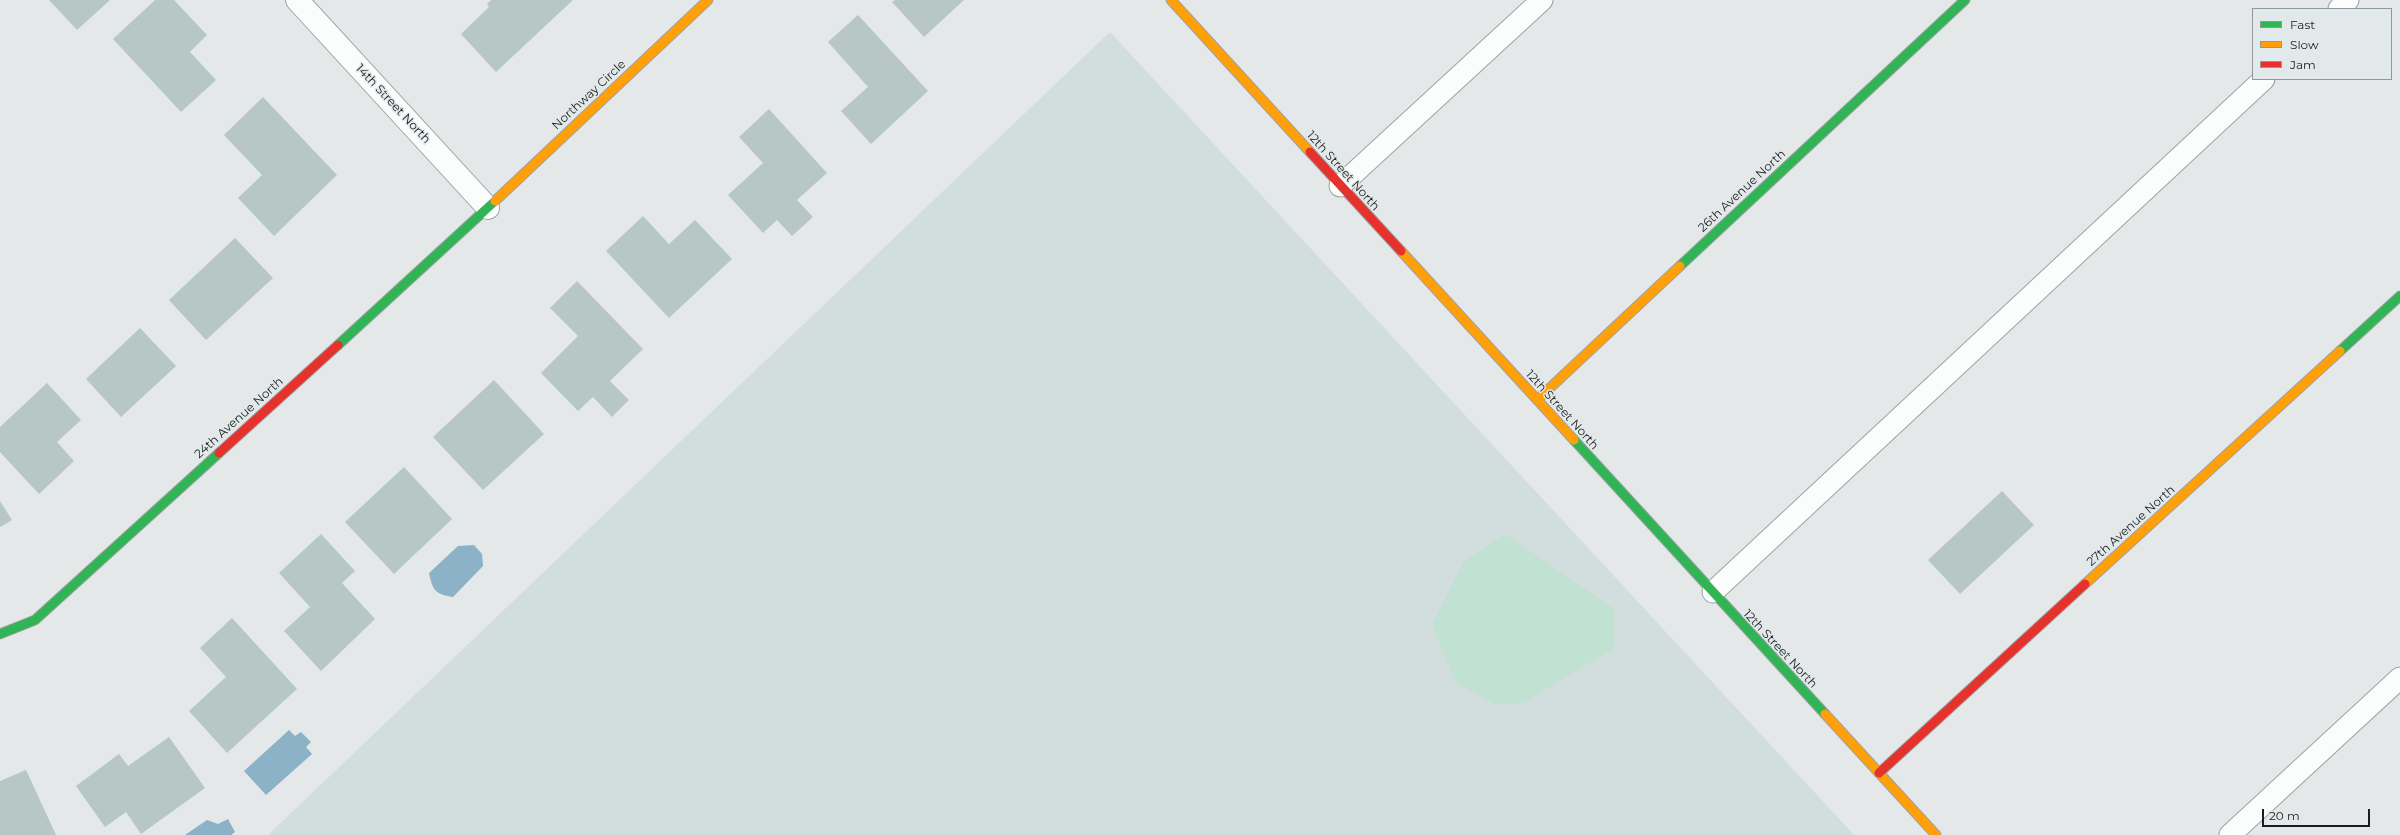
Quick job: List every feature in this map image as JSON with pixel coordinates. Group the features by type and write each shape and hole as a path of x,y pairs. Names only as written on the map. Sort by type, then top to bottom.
{"street":[{"name":"14th Street North","path":"297,0 488,208"},
{"name":"Northway Circle","path":"488,208 708,0"},
{"name":"12th Street North","path":"1171,0 1936,835"},
{"name":"26th Avenue North","path":"1537,400 1964,0"},
{"name":"24th Avenue North","path":"0,634 35,620 488,208"},
{"name":"27th Avenue North","path":"1879,773 2400,296"}],"lane":[{"path":"1340,186 1542,0"},
{"path":"2340,8 2348,0"},
{"path":"1713,592 2263,80"},
{"path":"2230,835 2400,678"}],"shaded area":[{"path":"1110,32 1854,835 268,835"}],"green space":[{"path":"1505,534 1613,608 1614,648 1523,703 1497,705 1456,683 1432,625 1464,561"}],"water":[{"path":"474,545 482,554 483,566 453,597 442,595 436,591 429,573 458,546"},
{"path":"289,730 295,736 301,732 311,742 306,747 312,754 266,795 244,771"},
{"path":"228,819 235,832 231,835 185,835 207,820 218,824"}],"building":[{"path":"49,0 110,0 77,30"},
{"path":"155,0 174,0 207,35 190,52 216,80 181,112 113,39"},
{"path":"491,0 573,0 496,72 461,34 489,7 487,4"},
{"path":"895,0 964,0 924,37 892,2"},
{"path":"858,15 928,91 871,144 841,111 868,87 828,42"},
{"path":"263,97 337,175 274,236 238,198 262,175 224,135"},
{"path":"769,109 827,173 797,200 813,217 792,236 777,220 763,233 728,195 763,163 739,137"},
{"path":"643,216 669,244 695,220 732,259 669,318 606,251"},
{"path":"235,238 273,278 206,340 169,300"},
{"path":"577,281 643,349 610,381 629,400 612,417 593,397 578,411 541,373 578,336 550,308"},
{"path":"140,328 176,366 121,417 86,379"},
{"path":"494,380 544,434 483,490 433,437"},
{"path":"47,383 81,420 57,442 74,461 39,494 0,452 0,427"},
{"path":"404,467 452,519 394,574 345,522"},
{"path":"2002,491 2034,525 1960,594 1928,560"},
{"path":"0,501 12,520 0,527"},
{"path":"321,534 355,571 342,583 375,619 321,671 284,631 310,607 279,573"},
{"path":"232,618 297,689 227,753 189,711 226,677 200,648"},
{"path":"169,737 205,788 141,834 126,812 105,827 76,786 119,754 128,766"},
{"path":"26,770 56,835 0,835 0,781"}],"traffic: fast":[{"path":"1680,266 1965,0"},
{"path":"338,345 495,201"},
{"path":"2340,351 2400,296"},
{"path":"1574,440 1825,714"},
{"path":"0,634 35,620 219,453"}],"traffic: slow":[{"path":"495,201 708,0"},
{"path":"1171,0 1310,152"},
{"path":"1401,251 1574,440"},
{"path":"1537,400 1680,266"},
{"path":"2085,584 2340,351"},
{"path":"1825,714 1936,835"}],"traffic: jam":[{"path":"1310,152 1401,251"},
{"path":"219,453 338,345"},
{"path":"1879,773 2085,584"}]}
